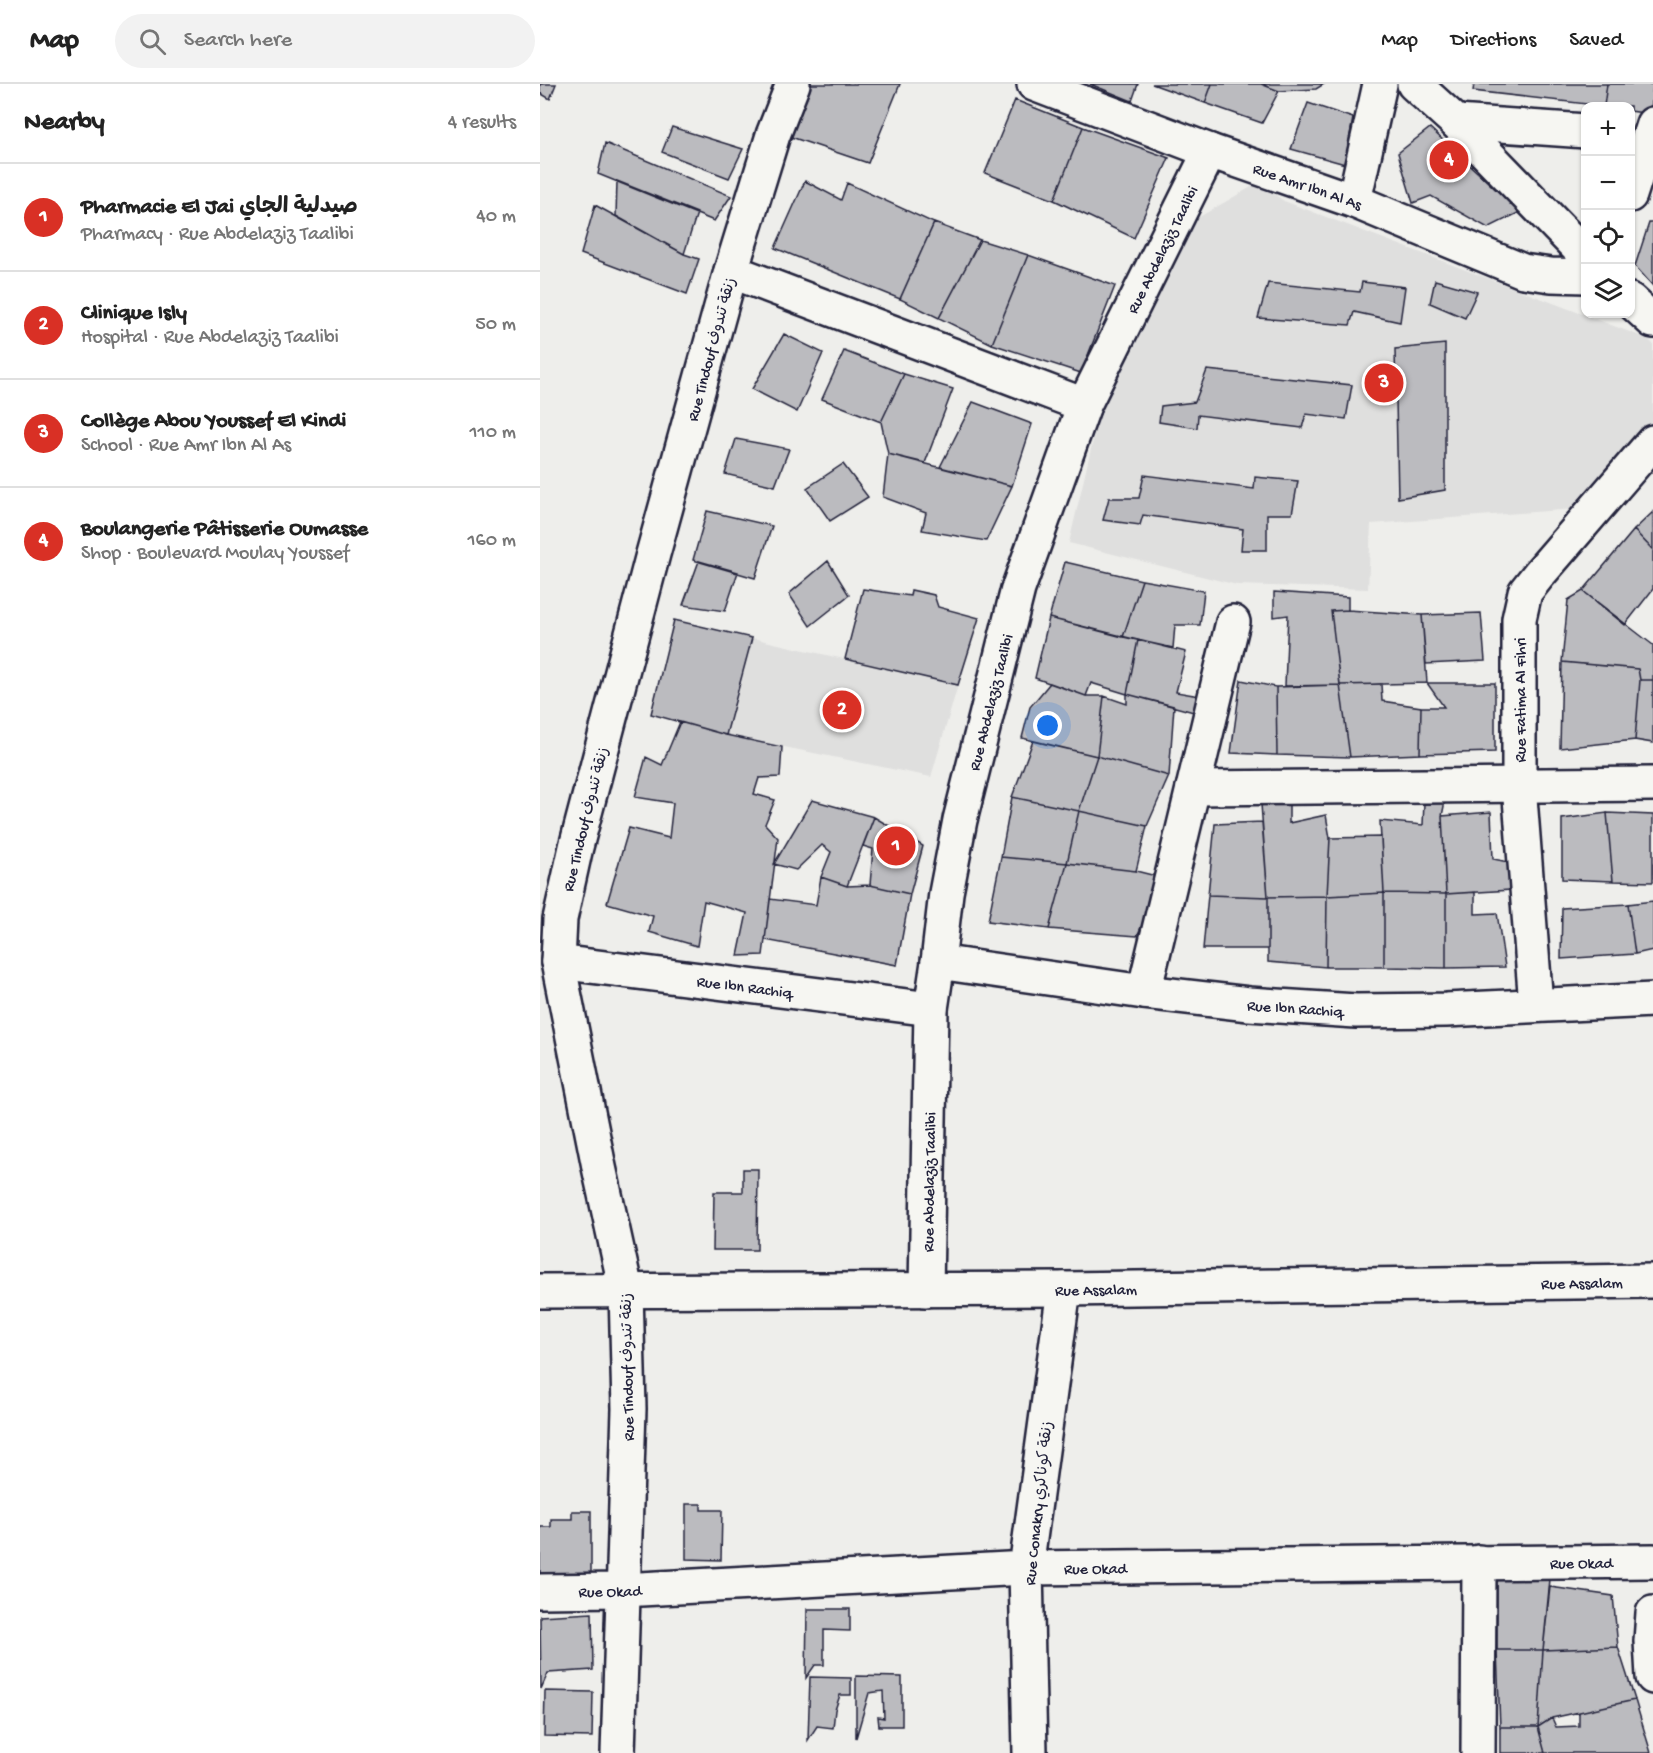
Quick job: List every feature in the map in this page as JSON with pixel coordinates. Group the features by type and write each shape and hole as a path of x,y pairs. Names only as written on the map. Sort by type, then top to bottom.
{"street":[{"name":"Rue Tindouf زنقة تندوف","path":"618,1753 629,1409 626,1290 558,962 560,919 576,847 653,554 731,271 773,135 793,84"},
{"name":"Rue Amr Ibn Al As","path":"1034,84 1210,151 1354,201 1523,270 1551,275 1581,276"},
{"path":"1354,201 1380,84"},
{"path":"1414,84 1456,122 1581,251"},
{"path":"1456,122 1581,130"},
{"path":"1635,176 1647,132"},
{"name":"Rue Abdelaziz Taalibi","path":"926,1290 931,1009 946,893 960,820 1016,601 1084,405 1210,151"},
{"path":"731,271 1084,405"},
{"path":"1635,305 1653,321"},
{"name":"Rue Fatima Al Fihri","path":"1536,1005 1519,785 1519,619 1526,592 1540,573 1653,442"},
{"path":"1144,992 1233,622"},
{"path":"1194,788 1653,784"},
{"name":"Rue Ibn Rachiq","path":"558,962 931,1009"},
{"name":"Rue Ibn Rachiq","path":"938,962 1144,992 1249,1004 1356,1011 1446,1010 1653,1000"},
{"name":"Rue Assalam","path":"540,1291 1064,1289 1653,1281"},
{"name":"Rue Conakry زنقة كوناكري","path":"1030,1753 1026,1568 1064,1289"},
{"name":"Rue Okad","path":"540,1591 622,1590 1026,1568 1653,1561"},
{"path":"1478,1753 1479,1562"},
{"path":"1652,1632 1653,1677"}],"shaded area":[{"path":"1258,183 1284,201 1581,314 1581,318 1593,318 1648,339 1653,344 1653,425 1588,508 1371,524 1368,589 1237,585 1069,543 1097,423 1187,224"},
{"path":"752,638 958,685 931,777 726,735"}],"building":[{"path":"540,84 556,84 550,99 540,93"},
{"path":"806,84 900,84 868,163 785,135"},
{"path":"1090,84 1138,84 1132,101"},
{"path":"1152,84 1212,84 1205,103"},
{"path":"1212,84 1261,84 1279,91 1262,123 1205,103"},
{"path":"1261,84 1324,84 1316,89 1279,91"},
{"path":"1474,84 1607,84 1605,102 1581,103 1473,91"},
{"path":"1607,84 1653,84 1651,114 1635,112 1635,102 1605,102"},
{"path":"1015,100 1083,127 1054,200 985,173"},
{"path":"1308,103 1353,118 1345,164 1291,149"},
{"path":"672,127 743,149 729,178 662,152"},
{"path":"1083,127 1169,158 1134,238 1054,200"},
{"path":"1430,128 1520,212 1488,228 1431,196 1413,203 1398,153"},
{"path":"605,143 731,196 714,221 598,174"},
{"path":"617,181 697,213 684,254 616,216"},
{"path":"805,181 841,200 847,183 934,223 900,299 775,248"},
{"path":"595,205 684,254 699,259 687,294 581,254"},
{"path":"934,223 980,240 939,318 900,299"},
{"path":"1649,223 1653,223 1653,286 1635,266"},
{"path":"980,240 1028,255 992,344 939,318"},
{"path":"1028,255 1115,286 1081,373 992,344"},
{"path":"1435,280 1477,292 1465,318 1430,303"},
{"path":"1362,282 1405,287 1400,322 1354,312 1350,325 1258,318 1268,283 1360,292"},
{"path":"784,334 823,353 797,412 752,389"},
{"path":"1445,344 1445,490 1398,498 1395,349"},
{"path":"844,351 904,374 881,422 822,399"},
{"path":"1207,370 1352,385 1346,419 1306,414 1302,428 1198,415 1197,428 1159,422 1161,406 1195,402"},
{"path":"904,374 953,389 925,463 888,454 881,422"},
{"path":"973,402 1032,424 1012,486 940,467"},
{"path":"736,439 789,449 775,486 725,474"},
{"path":"888,454 1012,486 986,541 922,530 926,513 883,497"},
{"path":"843,464 868,497 830,521 807,488"},
{"path":"1144,475 1254,489 1255,477 1298,481 1292,514 1267,514 1267,550 1241,550 1243,529 1143,515 1140,525 1103,520 1109,498 1139,498"},
{"path":"707,511 772,526 755,578 693,560"},
{"path":"1653,512 1653,550 1634,530"},
{"path":"1634,530 1653,550 1653,589 1625,625 1583,591"},
{"path":"699,561 738,572 725,611 683,605"},
{"path":"828,561 849,595 810,626 789,594"},
{"path":"1065,562 1142,580 1123,637 1049,618"},
{"path":"1142,580 1204,591 1200,625 1175,625 1173,648 1123,637"},
{"path":"863,589 910,596 911,590 934,595 938,607 979,618 958,685 845,659"},
{"path":"1583,591 1653,645 1653,680 1640,680 1638,669 1562,662 1568,600"},
{"path":"1274,592 1348,597 1348,610 1331,611 1340,685 1285,686 1288,615 1274,617"},
{"path":"1331,611 1422,615 1427,683 1340,685"},
{"path":"1481,613 1485,661 1426,664 1422,615"},
{"path":"1049,618 1138,640 1127,694 1091,683 1086,696 1035,678"},
{"path":"674,620 752,638 726,735 651,714"},
{"path":"1138,640 1186,652 1176,692 1199,696 1201,714 1127,694"},
{"path":"1562,662 1638,669 1640,680 1635,740 1560,748"},
{"path":"1241,680 1276,687 1277,755 1231,753"},
{"path":"1640,680 1653,680 1653,743 1635,740"},
{"path":"1050,683 1086,696 1104,696 1097,756 1022,738 1030,707"},
{"path":"1427,683 1495,683 1495,752 1420,754 1421,707 1444,707"},
{"path":"1381,684 1382,701 1421,707 1420,754 1350,757 1340,685"},
{"path":"1340,685 1350,757 1277,755 1276,687"},
{"path":"1127,694 1174,706 1169,776 1097,756 1104,696 1127,704"},
{"path":"680,722 782,747 780,777 759,778 754,794 775,800 765,824 778,838 763,955 738,956 747,913 704,901 697,946 649,932 653,916 607,903 629,828 669,838 673,803 635,797 646,757 662,765"},
{"path":"1033,741 1097,756 1079,811 1012,797"},
{"path":"1097,756 1169,776 1147,826 1079,811"},
{"path":"1012,797 1079,811 1067,863 1001,857"},
{"path":"812,800 874,817 847,886 821,877 831,852 822,845 796,870 774,864"},
{"path":"1445,801 1442,816 1446,894 1384,893 1380,821 1423,825 1424,803"},
{"path":"1261,804 1289,805 1289,823 1326,815 1330,838 1327,896 1268,897"},
{"path":"1079,811 1147,826 1136,871 1067,863"},
{"path":"1491,812 1493,859 1508,862 1511,890 1446,894 1442,816"},
{"path":"1607,813 1613,881 1562,879 1562,819"},
{"path":"1607,813 1653,815 1653,882 1613,881"},
{"path":"874,817 923,846 910,894 870,885 873,849 863,846"},
{"path":"1262,822 1268,897 1208,895 1215,824"},
{"path":"1381,837 1384,893 1327,896 1330,838"},
{"path":"1001,857 1067,863 1049,929 988,921"},
{"path":"1067,863 1136,871 1164,878 1137,936 1049,929"},
{"path":"821,877 847,886 870,885 910,894 897,965 765,940 770,899 816,905"},
{"path":"1475,892 1475,914 1497,913 1505,967 1446,968 1446,894"},
{"path":"1384,893 1384,967 1326,967 1327,896"},
{"path":"1384,893 1446,894 1446,968 1384,967"},
{"path":"1208,895 1268,897 1268,949 1203,949"},
{"path":"1327,896 1326,967 1268,962 1268,897"},
{"path":"1653,901 1653,950 1635,954 1628,904"},
{"path":"1628,904 1635,954 1561,959 1562,908"},
{"path":"743,1169 758,1169 757,1250 713,1250 714,1192 743,1192"},
{"path":"686,1504 701,1504 701,1510 722,1510 721,1560 686,1559"},
{"path":"572,1511 591,1511 591,1587 540,1587 540,1527 551,1527 551,1519 572,1519"},
{"path":"1551,1569 1543,1650 1497,1650 1497,1578"},
{"path":"1550,1587 1613,1596 1618,1647 1543,1650"},
{"path":"807,1609 850,1609 850,1631 824,1630 824,1665 815,1665 806,1678"},
{"path":"592,1613 593,1670 548,1673 541,1689 540,1616"},
{"path":"1618,1647 1635,1700 1552,1718 1538,1727 1543,1650"},
{"path":"1497,1650 1543,1650 1538,1727 1500,1727"},
{"path":"856,1676 902,1677 902,1726 879,1726 878,1717 884,1718 883,1691 869,1693 856,1738"},
{"path":"810,1677 851,1678 851,1695 840,1695 833,1728 817,1726 808,1740"},
{"path":"545,1691 593,1692 592,1737 544,1736"},
{"path":"1635,1700 1651,1753 1545,1753 1538,1727 1552,1718 1556,1727 1579,1726 1579,1712"},
{"path":"1500,1727 1538,1727 1545,1753 1500,1753"}],"place":[{"name":"Boulangerie Pâtisserie Oumasse","path":"1449,160"},
{"name":"Collège Abou Youssef El Kindi","path":"1384,383"},
{"name":"Clinique Isly","path":"842,710"},
{"name":"Pharmacie El Jai صيدلية الجاي","path":"896,846"}]}
